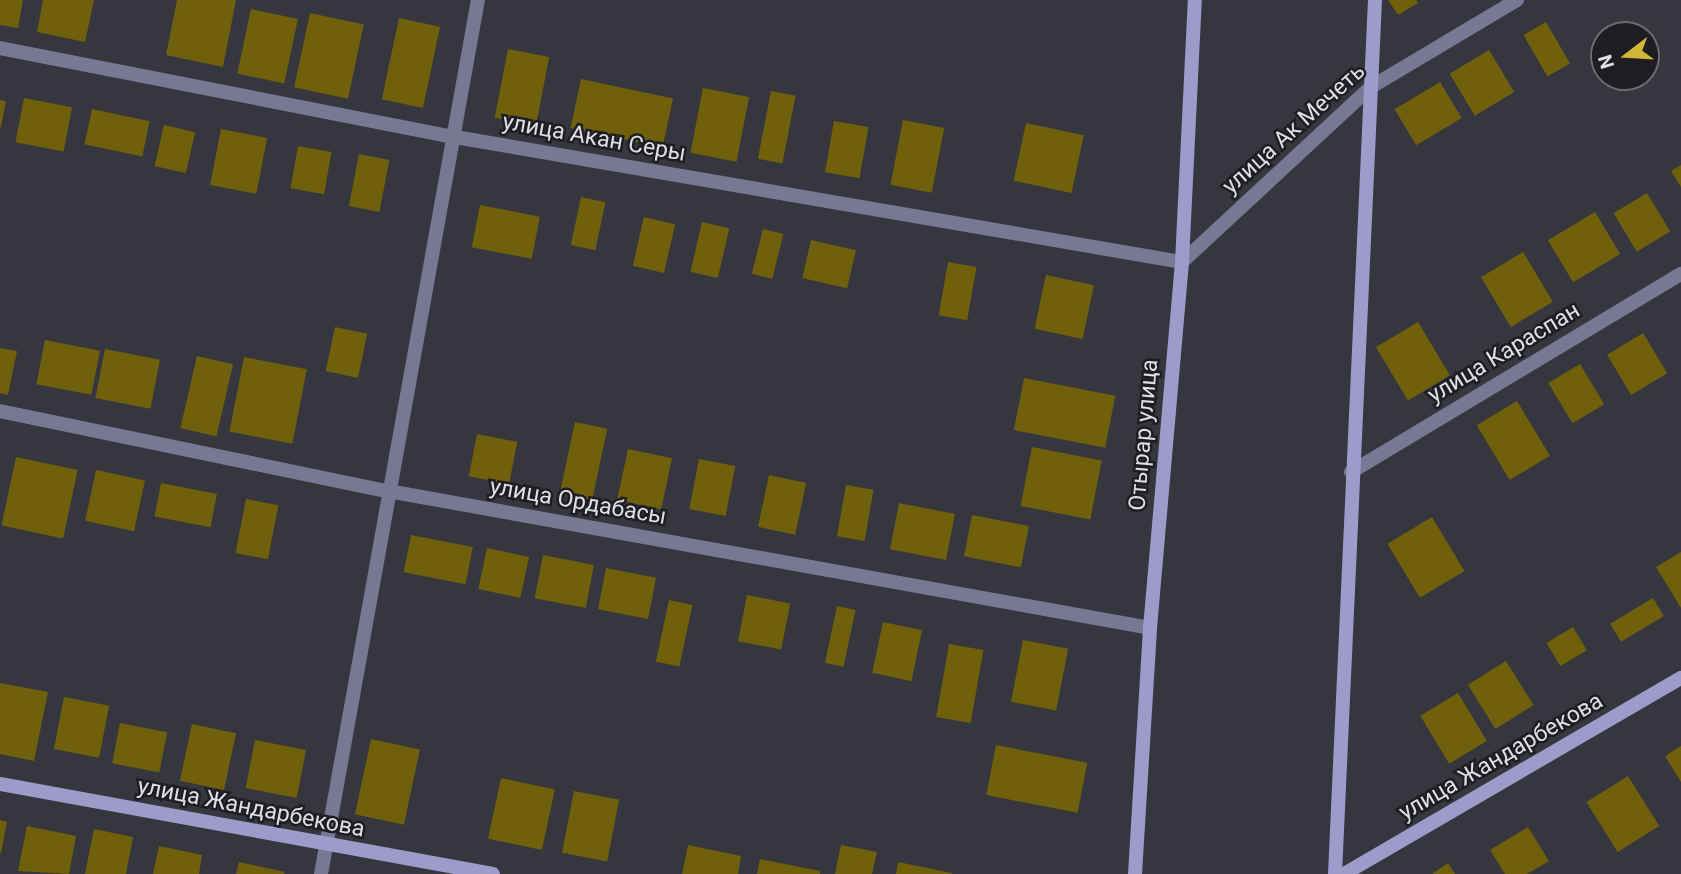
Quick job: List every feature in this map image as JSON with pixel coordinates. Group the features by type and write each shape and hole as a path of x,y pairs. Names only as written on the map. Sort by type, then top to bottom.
{"street":[{"path":"321,874 478,0"},
{"name":"Отырар улица","path":"1135,874 1150,628 1182,262 1195,0"},
{"path":"1335,874 1351,472 1375,0"},
{"name":"улица Ак Мечеть","path":"1182,262 1371,86 1517,0"},
{"name":"улица Акан Серы","path":"0,48 455,137 1182,262"},
{"name":"улица Караспан","path":"1351,472 1681,274"},
{"name":"улица Ордабасы","path":"0,411 388,491 1150,628"},
{"name":"улица Жандарбекова","path":"1344,874 1681,678"},
{"name":"улица Жандарбекова","path":"0,784 494,874"}],"building":[{"path":"0,0 23,0 18,28 0,25"},
{"path":"43,0 94,0 85,42 37,32"},
{"path":"177,0 236,0 223,67 166,55"},
{"path":"1388,0 1416,0 1418,3 1398,15"},
{"path":"251,9 298,19 284,84 237,74"},
{"path":"310,13 364,24 348,99 294,87"},
{"path":"399,18 440,27 423,108 382,99"},
{"path":"1546,22 1570,64 1547,77 1523,35"},
{"path":"508,49 549,57 536,126 495,118"},
{"path":"1489,50 1514,92 1475,116 1450,74"},
{"path":"581,79 673,99 663,147 571,128"},
{"path":"1440,82 1462,118 1416,145 1395,109"},
{"path":"703,88 749,97 737,162 690,153"},
{"path":"771,91 796,96 782,164 758,159"},
{"path":"24,98 72,107 64,152 15,142"},
{"path":"0,100 6,101 1,127 0,127"},
{"path":"92,109 150,121 142,156 85,144"},
{"path":"903,120 944,128 932,193 890,185"},
{"path":"834,121 868,127 859,178 825,172"},
{"path":"1026,123 1084,135 1071,193 1014,181"},
{"path":"164,125 195,132 186,173 155,166"},
{"path":"221,129 267,138 256,194 210,185"},
{"path":"298,146 331,152 324,194 291,188"},
{"path":"359,154 389,160 379,212 349,206"},
{"path":"1681,165 1681,187 1671,171"},
{"path":"1647,193 1670,232 1637,252 1614,213"},
{"path":"581,197 605,202 595,250 571,245"},
{"path":"480,205 540,217 532,259 472,247"},
{"path":"1595,212 1620,254 1573,282 1548,240"},
{"path":"644,217 675,224 664,273 633,266"},
{"path":"702,222 729,228 718,278 691,272"},
{"path":"763,229 783,234 772,279 752,274"},
{"path":"811,240 856,250 847,288 802,278"},
{"path":"1523,252 1553,302 1511,327 1481,277"},
{"path":"948,262 977,267 967,320 939,315"},
{"path":"1046,275 1094,285 1082,339 1035,329"},
{"path":"1418,322 1450,375 1408,400 1376,347"},
{"path":"335,327 367,334 358,378 326,371"},
{"path":"1643,333 1667,373 1631,395 1607,355"},
{"path":"45,340 100,351 91,395 36,384"},
{"path":"0,348 17,351 8,395 0,393"},
{"path":"105,349 160,360 150,409 95,398"},
{"path":"197,356 233,364 216,436 180,428"},
{"path":"244,357 307,369 292,444 229,432"},
{"path":"1580,364 1604,404 1572,423 1548,383"},
{"path":"1024,378 1115,396 1105,448 1014,430"},
{"path":"1517,401 1550,456 1510,480 1477,425"},
{"path":"575,422 607,429 592,500 560,493"},
{"path":"477,434 517,442 509,484 469,476"},
{"path":"1032,447 1102,461 1090,519 1021,506"},
{"path":"628,449 672,458 661,509 617,500"},
{"path":"16,457 78,470 63,539 1,525"},
{"path":"699,459 735,466 726,516 689,509"},
{"path":"96,470 145,480 134,531 85,521"},
{"path":"769,475 806,483 795,535 758,527"},
{"path":"161,483 217,494 210,527 155,516"},
{"path":"846,485 874,490 865,541 837,536"},
{"path":"246,499 278,505 268,559 236,553"},
{"path":"899,503 955,514 946,560 890,549"},
{"path":"972,515 1029,526 1021,567 964,556"},
{"path":"1432,517 1464,571 1420,598 1387,544"},
{"path":"411,535 473,547 466,584 404,572"},
{"path":"487,548 529,557 520,598 478,589"},
{"path":"1681,552 1681,608 1656,567"},
{"path":"543,555 594,565 586,608 535,598"},
{"path":"606,568 656,578 648,619 598,609"},
{"path":"747,595 790,603 781,650 738,641"},
{"path":"1653,598 1664,616 1621,642 1610,624"},
{"path":"669,600 692,605 679,667 656,662"},
{"path":"837,606 856,610 844,667 825,663"},
{"path":"883,622 922,630 911,681 872,673"},
{"path":"1573,627 1587,650 1560,666 1546,643"},
{"path":"1023,640 1068,649 1056,711 1011,702"},
{"path":"949,644 983,650 971,723 936,717"},
{"path":"1506,661 1534,705 1495,729 1468,685"},
{"path":"0,683 48,692 34,761 0,754"},
{"path":"1458,693 1487,741 1449,764 1420,716"},
{"path":"64,697 109,706 99,758 54,749"},
{"path":"120,723 167,732 159,772 112,763"},
{"path":"192,724 236,733 224,790 180,781"},
{"path":"371,739 420,749 404,825 355,814"},
{"path":"255,740 306,750 297,798 246,788"},
{"path":"996,745 1087,763 1078,813 986,795"},
{"path":"1681,746 1681,782 1665,756"},
{"path":"1628,776 1659,826 1618,852 1586,802"},
{"path":"501,778 555,789 542,850 488,839"},
{"path":"574,791 619,800 607,862 562,853"},
{"path":"0,820 7,822 1,853 0,853"},
{"path":"27,826 76,836 69,874 18,871"},
{"path":"1528,827 1549,861 1527,874 1505,874 1490,850"},
{"path":"94,829 133,837 126,874 85,874"},
{"path":"688,845 741,856 738,874 682,874"},
{"path":"841,845 877,852 872,874 835,874"},
{"path":"159,846 202,855 199,874 153,874"},
{"path":"760,859 820,871 820,874 757,874"},
{"path":"239,862 285,872 236,874"},
{"path":"898,862 952,873 952,874 896,874"},
{"path":"1448,863 1455,874 1432,874"}]}
